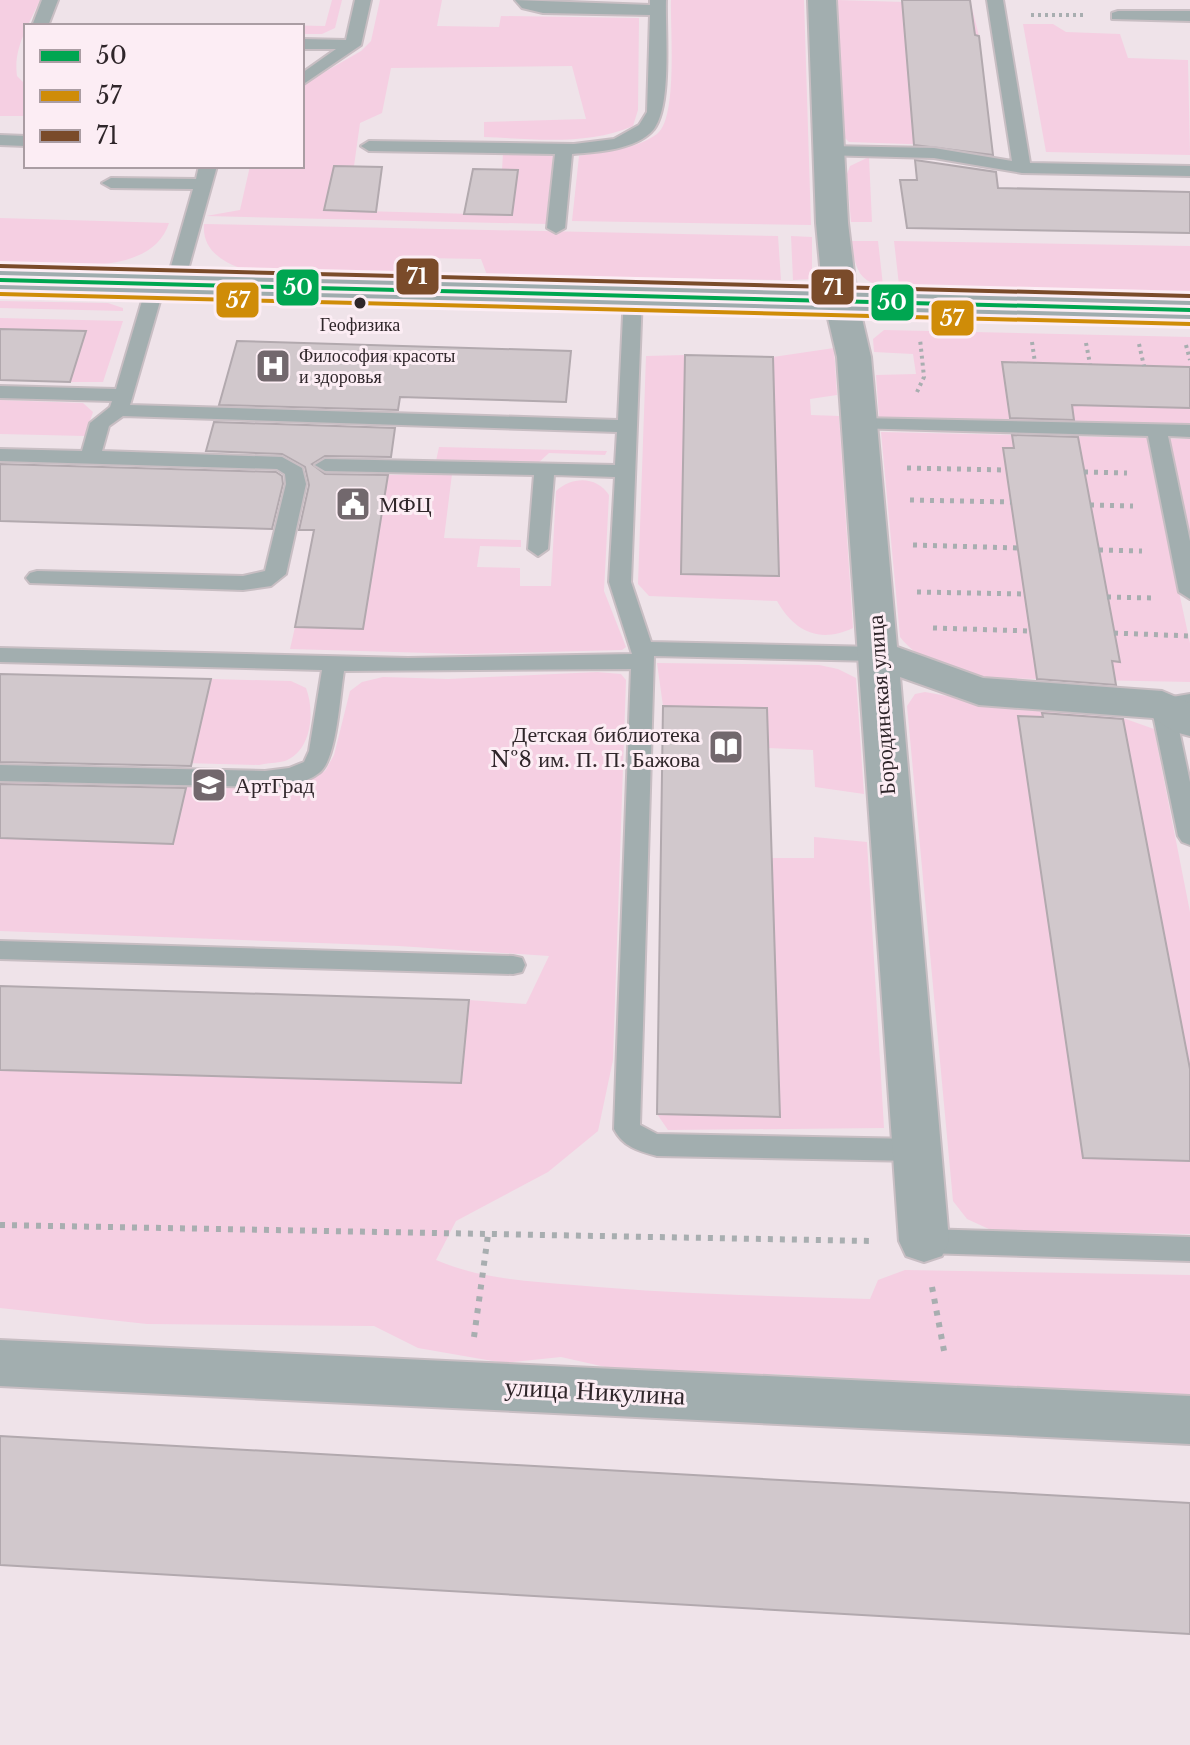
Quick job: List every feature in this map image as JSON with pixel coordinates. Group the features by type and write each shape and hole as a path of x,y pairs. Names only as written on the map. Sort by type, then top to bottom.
{"main road":[{"path":"0,280 1190,310"}],"street":[{"name":"Бородинская улица","path":"822,0 827,151 841,302 851,332 924,1241"},
{"path":"877,654 979,691 1181,710"},
{"name":"улица Никулина","path":"0,1363 1190,1420"}],"lane":[{"path":"41,24 50,0"},
{"path":"304,79 353,45 363,0"},
{"path":"369,146 564,149 618,143 646,128 655,112 658,5 543,8 527,5 523,0"},
{"path":"996,7 1022,168"},
{"path":"1118,16 1190,16"},
{"path":"304,44 353,45"},
{"path":"0,140 24,141"},
{"path":"556,228 564,149"},
{"path":"827,151 934,153 1022,168 1190,171"},
{"path":"90,457 100,423 121,403 206,175 111,183"},
{"path":"633,295 620,582 643,655 627,1129 640,1140 657,1145 915,1150"},
{"path":"0,392 121,403 627,426"},
{"path":"859,424 1190,431"},
{"path":"1157,430 1190,592"},
{"path":"0,455 282,463 295,472 296,484 275,574 264,581 37,578"},
{"path":"325,465 625,471"},
{"path":"538,549 545,469"},
{"path":"0,655 334,664 643,655 877,654"},
{"path":"0,773 265,779 293,776 313,767 320,751 334,664"},
{"path":"1181,710 1190,836"},
{"path":"0,950 513,965"},
{"path":"924,1241 1190,1249"}],"path":[{"path":"996,7 1118,16"},
{"path":"902,425 924,377 919,326"},
{"path":"906,468 1006,470"},
{"path":"909,500 1011,502"},
{"path":"912,545 1018,548"},
{"path":"916,592 1024,594"},
{"path":"920,628 1030,631"},
{"path":"1114,633 1190,636"},
{"path":"0,1225 924,1241 954,1408"},
{"path":"467,1385 488,1235"}],"shaded area":[{"path":"0,0 40,0 29,24 24,24 17,55 17,76 24,83 24,116 0,116"},
{"path":"332,0 342,0 335,28 322,34 304,34 304,26 325,26"},
{"path":"380,0 442,0 437,26 499,27 501,16 639,18 638,110 633,126 597,136 541,140 484,137 484,122 586,119 572,66 391,68 382,113 360,123 354,166 334,167 325,210 511,215 518,171 502,170 503,153 553,154 546,224 206,216 240,210 250,168 304,168 304,84 361,51 371,41"},
{"path":"671,0 804,0 811,225 572,221 579,156 639,143 657,134 664,125 670,92"},
{"path":"837,0 971,4 979,36 905,34 913,128 990,131 990,137 965,146 849,142 842,135"},
{"path":"1023,24 1053,24 1066,32 1120,34 1128,58 1188,60 1190,155 1046,152"},
{"path":"869,157 872,222 851,222 847,174 850,166"},
{"path":"0,218 169,223 158,241 142,254 120,261 69,266 0,263"},
{"path":"204,224 778,236 781,280 487,275 481,259 424,258 411,273 240,268 213,252 206,240"},
{"path":"791,236 812,237 812,279 793,280"},
{"path":"852,241 878,241 883,285 862,276 856,264"},
{"path":"894,241 1190,246 1190,293 899,285"},
{"path":"0,301 108,303 123,308 123,311 0,308"},
{"path":"0,318 123,321 103,382 70,382 86,331 0,329"},
{"path":"884,330 1190,337 1190,367 1003,362 1008,404 1190,408 1190,424 879,417 876,375 916,374 913,354 874,352 873,339"},
{"path":"834,348 837,395 810,399 811,415 839,416 853,628 829,635 809,632 791,620 777,601 649,596 638,584 646,356 685,355 681,573 779,576 773,357"},
{"path":"0,400 83,403 93,412 85,436 0,434"},
{"path":"881,432 1190,439 1190,547 1183,514 1163,518 1190,643 1190,682 987,678 928,660 900,637","holes":["1080,450 1119,662 1034,660"]},
{"path":"439,447 607,451 605,455 549,453 537,464 436,461"},
{"path":"452,474 444,538 521,540 521,547 480,546 477,567 520,568 520,586 551,586 556,491 569,483 584,480 604,489 609,495 604,591 626,647 622,650 465,654 290,649 295,627 363,628 388,475"},
{"path":"657,663 819,665 838,669 856,678 864,794 815,787 813,750 768,748 767,708 663,706"},
{"path":"597,672 621,674 626,680 613,1060 598,1131 548,1172 456,1221 436,1260 487,1275 539,1282 685,1293 870,1299 878,1280 905,1270 1190,1275 1190,1400 1065,1389 774,1374 632,1373 561,1357 504,1363 418,1348 374,1326 147,1324 0,1308 0,1070 461,1083 469,1000 526,1004 549,956 399,946 0,931 0,779 290,783 325,771 334,755 350,691 362,682 383,677 448,679"},
{"path":"211,679 291,681 306,688 310,719 301,749 285,761 259,765 0,758"},
{"path":"925,692 1020,709 1123,718 1018,717 1083,1158 1190,1161 1190,1234 991,1230 967,1219 953,1201 907,706 915,694"},
{"path":"1123,718 1154,729 1190,912 1190,1069"},
{"path":"814,837 867,842 884,1128 668,1130 657,1114 780,1117 772,858 814,858"}],"building":[{"path":"902,0 970,0 975,35 979,36 993,155 914,145"},
{"path":"915,160 996,172 998,188 1190,192 1190,233 907,228 900,180 917,180"},
{"path":"334,166 382,167 376,212 324,210"},
{"path":"473,169 518,170 512,215 464,214"},
{"path":"0,329 86,331 70,382 0,380"},
{"path":"237,341 571,351 566,402 400,397 398,410 219,405"},
{"path":"685,355 773,357 779,576 681,574"},
{"path":"1002,362 1190,367 1190,408 1072,405 1074,420 1010,418"},
{"path":"214,422 395,428 391,457 325,456 312,464 325,474 388,475 363,629 295,627 314,530 299,530 309,485 305,467 282,454 206,451"},
{"path":"1012,435 1078,437 1120,662 1112,661 1116,685 1037,679 1003,448 1014,448"},
{"path":"0,464 276,472 282,476 283,484 272,529 0,521"},
{"path":"0,674 211,679 191,766 0,762"},
{"path":"663,706 767,708 780,1117 657,1114"},
{"path":"1042,713 1123,719 1190,1069 1190,1161 1083,1158 1018,716 1043,717"},
{"path":"0,784 186,788 173,844 0,838"},
{"path":"0,986 469,1000 461,1083 0,1070"},
{"path":"0,1436 1190,1503 1190,1634 0,1565"}],"transit line":[{"name":"71","path":"0,266 1190,296"},
{"name":"50","path":"0,280 1190,310"},
{"name":"57","path":"0,294 1190,324"}],"place":[{"name":"Геофизика","path":"360,303"},
{"name":"Философия красоты и здоровья","path":"273,366"},
{"name":"МФЦ","path":"353,504"},
{"name":"Детская библиотека №8 им. П. П. Бажова","path":"726,747"},
{"name":"АртГрад","path":"209,785"}]}
